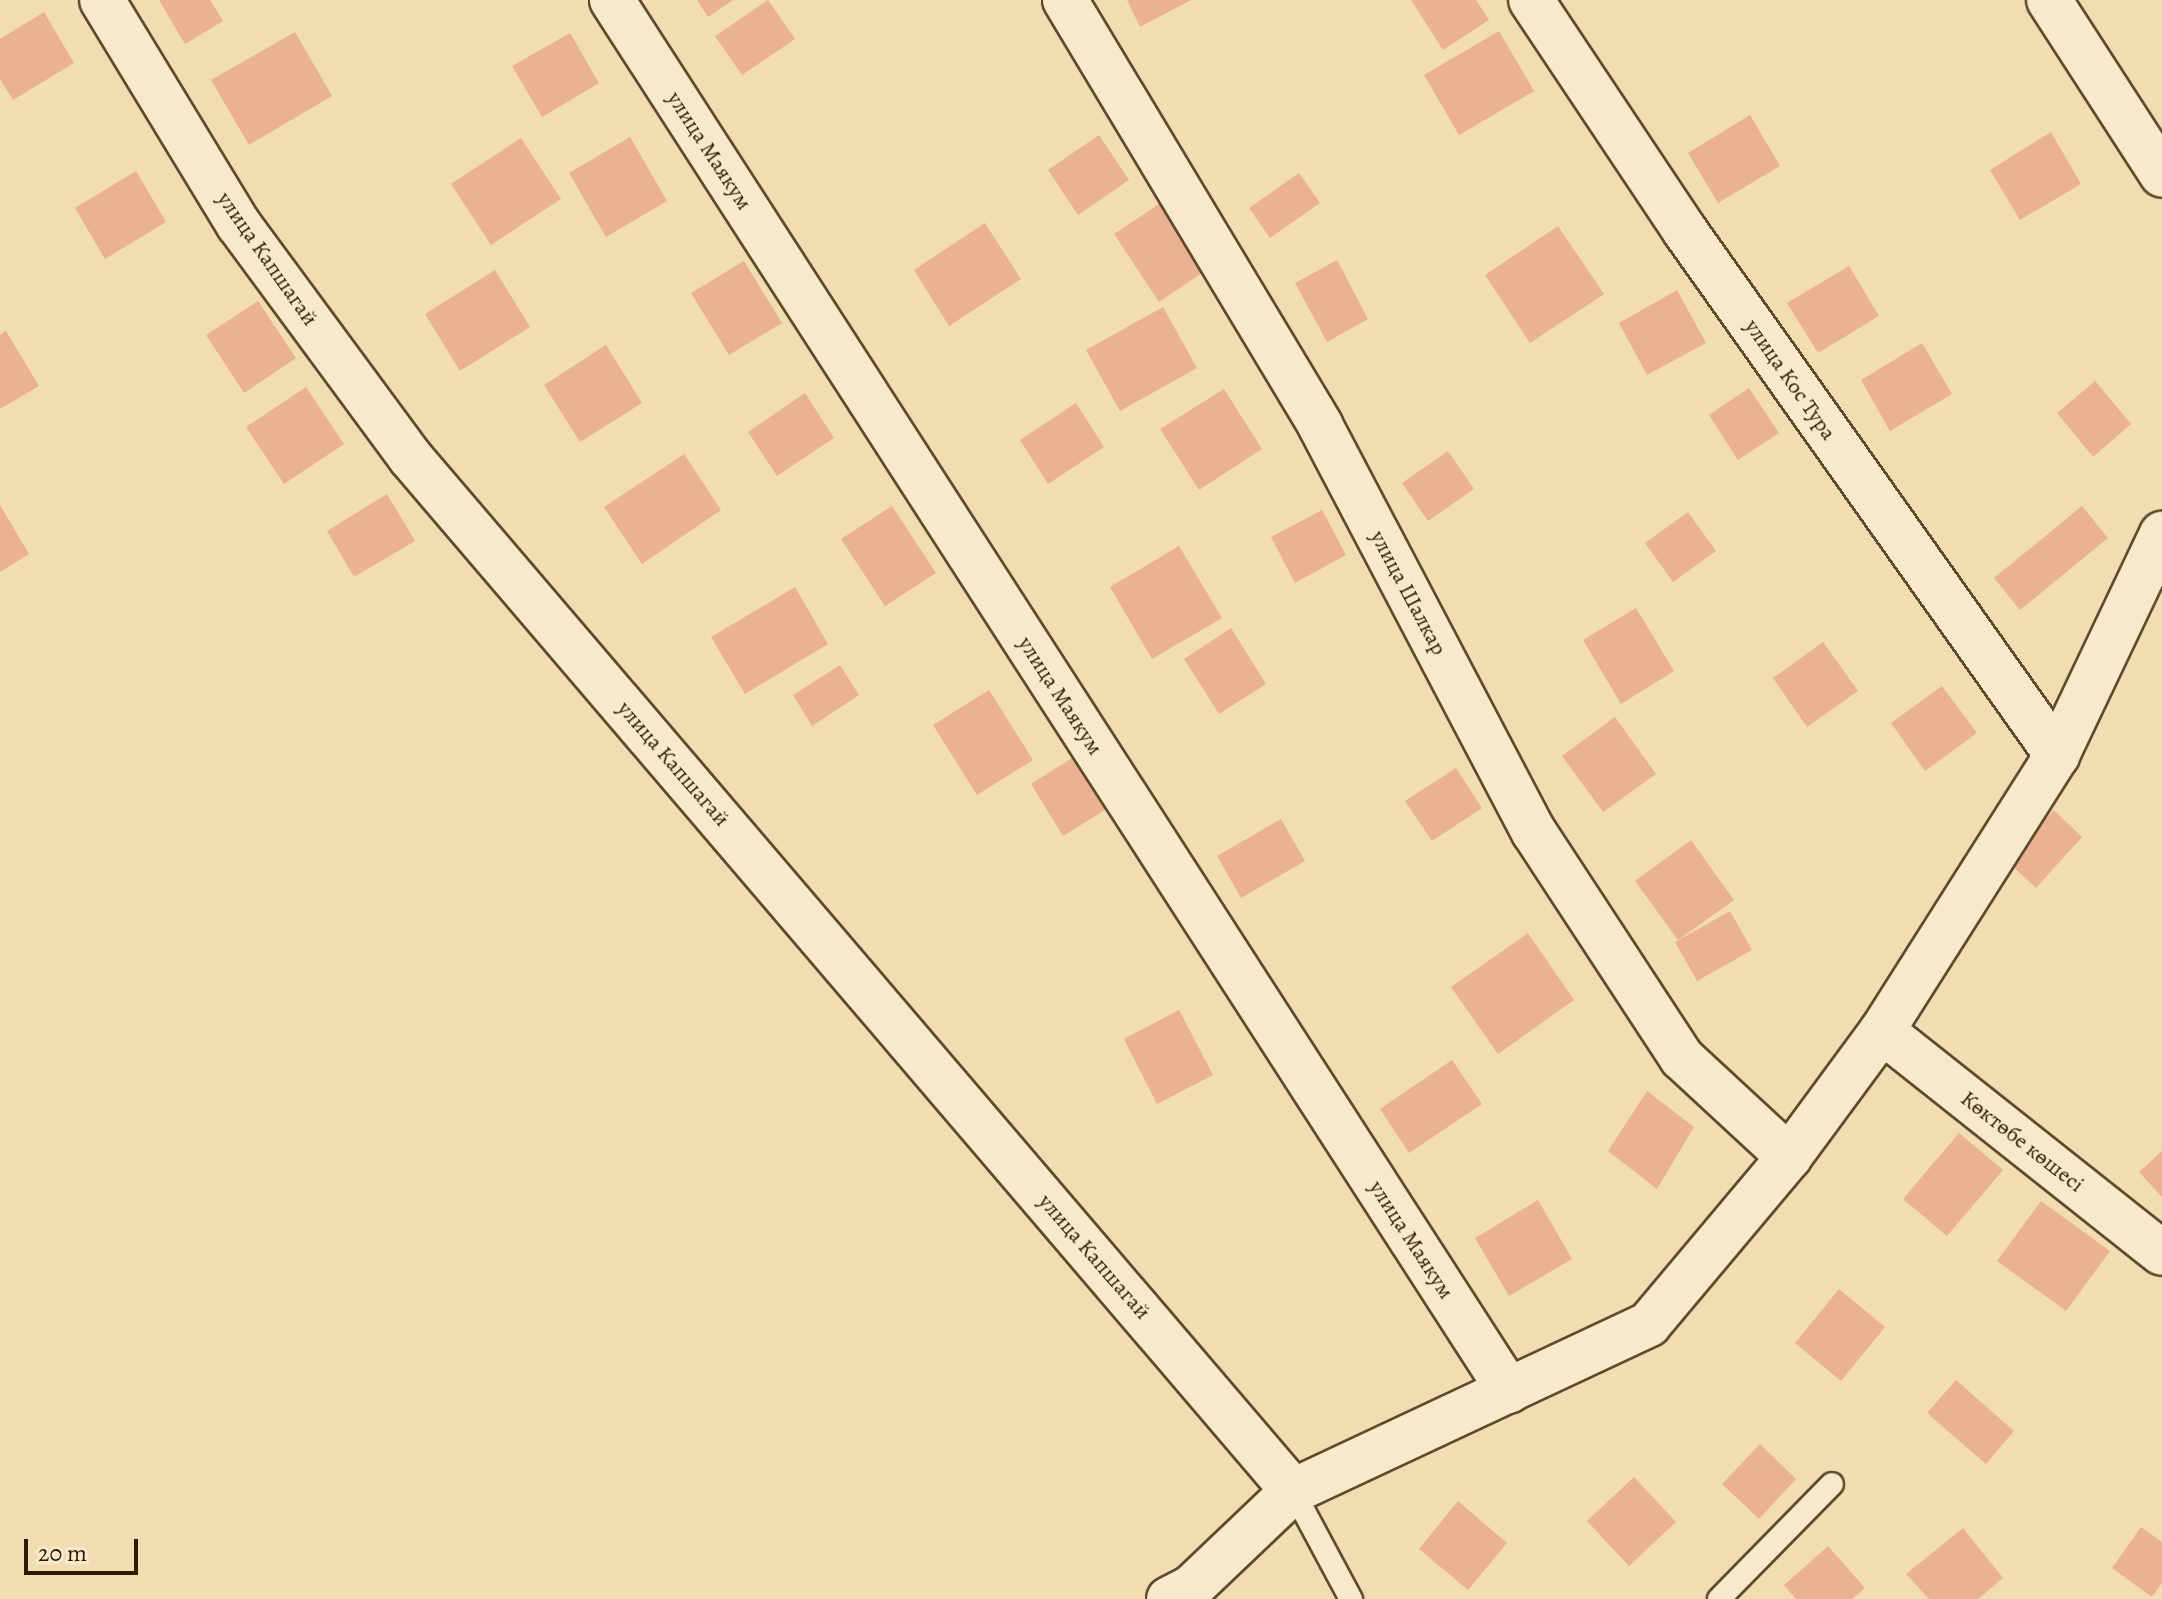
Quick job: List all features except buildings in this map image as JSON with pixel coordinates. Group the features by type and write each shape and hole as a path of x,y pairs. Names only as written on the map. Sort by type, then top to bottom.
{"street":[{"name":"улица Капшагай","path":"102,0 239,225 410,457 1293,1491"},
{"name":"улица Маякум","path":"612,0 1509,1391"},
{"name":"улица Шалкар","path":"1065,0 1320,425 1534,832 1682,1058 1789,1157"},
{"name":"улица Кос Тура","path":"1531,0 1685,231 2057,755"},
{"path":"2049,0 2162,175"},
{"path":"1169,1599 1191,1588 1293,1491 1649,1324 1789,1157 1882,1031 2057,755 2158,559"},
{"name":"Көктөбе көшесі","path":"1882,1031 2162,1253"}],"lane":[{"path":"1719,1599 1832,1484"},
{"path":"1293,1491 1351,1599"}]}
